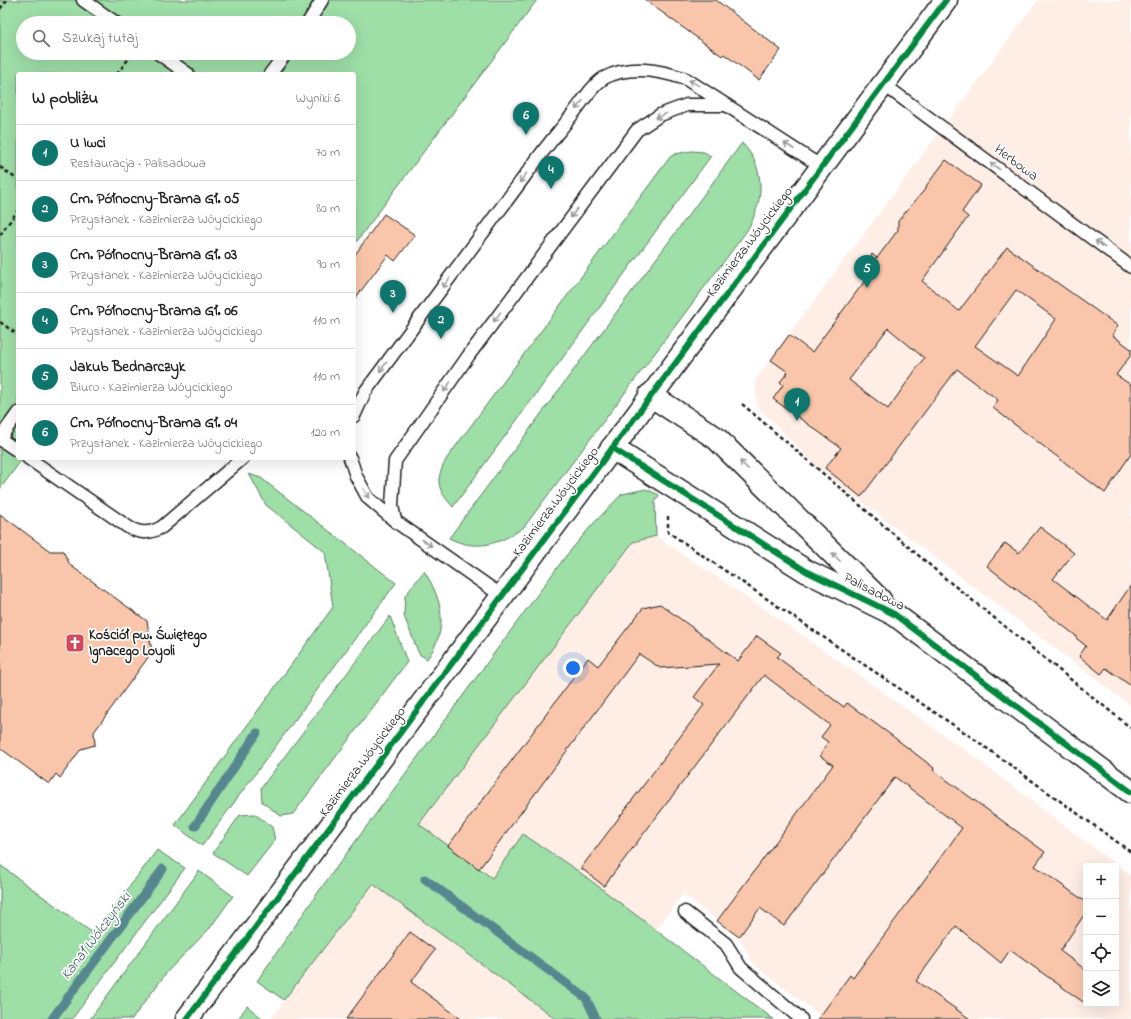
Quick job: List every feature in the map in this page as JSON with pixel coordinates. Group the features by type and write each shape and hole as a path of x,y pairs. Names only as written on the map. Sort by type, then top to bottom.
{"street":[{"name":"Kazimierza Wóycickiego","path":"187,1019 650,395 946,0"},
{"name":"Palisadowa","path":"650,395 716,438 894,614 1131,792"},
{"name":"Palisadowa","path":"612,448 806,571 894,614"}],"lane":[{"path":"83,0 106,16"},
{"path":"312,16 322,0"},
{"path":"168,60 185,72"},
{"path":"272,72 281,60"},
{"path":"356,411 364,392 546,146 581,103 587,93 603,79 624,71 646,70 666,72 686,79 704,88 726,105 822,167"},
{"name":"Herbowa","path":"883,84 1131,267"},
{"path":"395,521 392,505 395,461 469,355 637,130 660,115 687,105 726,105"},
{"path":"16,417 0,438 16,450"},
{"path":"31,460 128,527 144,533 153,532 162,527 241,460"},
{"path":"351,460 356,476 368,498 395,521 502,596"},
{"path":"685,912 726,944 741,968 801,1019"}],"path":[{"path":"0,9 6,0"},
{"path":"119,72 128,60"},
{"path":"0,166 16,178"},
{"path":"0,235 16,213"},
{"path":"0,322 16,334"},
{"path":"742,404 946,579 1131,728"},
{"path":"668,512 668,532 974,739 1131,852"}],"shaded area":[{"path":"1038,0 1131,0 1131,706 867,506 813,463 757,406 755,380"},
{"path":"656,536 773,615 965,750 1114,863 1083,863 1083,1007 1119,1007 1119,867 1131,876 1131,1019 825,1019 753,964 739,937 683,894 656,930 578,871 524,834 492,878 418,824 633,542"},
{"path":"373,884 556,1019 271,1019"}],"green space":[{"path":"0,0 537,0 356,242 356,72 16,72 16,460 22,460 0,489"},
{"path":"742,143 756,164 760,186 756,210 746,232 524,527 506,538 488,544 469,545 449,538"},
{"path":"691,151 704,152 711,156 453,507 443,494 439,484 440,472 447,458 670,157 675,154"},
{"path":"249,474 261,478 396,583 202,846 175,825 333,607 325,552 266,505"},
{"path":"646,489 659,495 655,502 656,536 633,542 419,824 492,878 523,834 578,871 773,1019 556,1019 373,884 284,1000 257,981 319,891 565,557 592,525 622,494"},
{"path":"424,571 436,593 441,615 441,626 438,637 434,648 427,659 419,654 404,616 405,596"},
{"path":"390,616 407,662 293,814 281,816 262,802 261,788"},
{"path":"255,814 272,827 275,840 247,876 213,853 240,815"},
{"path":"157,850 185,868 72,1019 0,1019 0,865 94,934"},
{"path":"199,871 233,896 210,928 167,972 132,1019 90,1019"},
{"path":"247,1006 263,1019 238,1019"}],"building":[{"path":"645,0 716,0 781,50 759,80 724,54 722,56"},
{"path":"946,160 981,185 962,212 968,217 922,281 959,311 1007,247 1118,326 1112,335 1131,349 1131,355 1116,375 1131,385 1131,454 1105,493 993,408 998,400 957,369 861,497 825,468 841,448 773,399 783,385 780,382 788,372 771,360 789,335 812,352 864,282 872,254 877,258 898,230 898,221 927,187 926,186","holes":["1016,290 1056,319 1018,376 975,346","888,328 924,358 888,409 849,380"]},
{"path":"384,214 415,235 395,261 388,255 356,297 356,253"},
{"name":"Kościół pw. Świętego Ignacego Loyoli","path":"0,514 50,551 63,551 70,565 147,621 152,652 94,732 95,745 81,749 60,778 56,774 49,784 0,748"},
{"path":"1040,527 1074,553 1053,579 1107,620 1131,585 1131,686 1106,668 1101,674 1079,656 1086,646 1076,638 1076,636 987,566 1005,543 1019,553"},
{"path":"660,604 738,661 757,636 781,653 777,657 844,707 847,703 891,735 934,768 933,770 1045,852 1035,866 1083,900 1083,916 1060,951 1083,968 1083,1002 1010,950 1001,963 956,926 916,981 970,1019 818,1019 850,975 853,978 962,828 895,777 784,926 760,908 739,937 717,921 833,765 820,756 828,742 821,737 830,725 764,675 604,886 581,868 704,705 694,697 719,664 660,668 639,654 479,869 448,846 588,658 598,666 643,608"},
{"path":"410,932 435,950 411,982 461,1019 346,1019"}],"waterway":[{"name":"Kanał Wólczyński","path":"195,826 257,733"},
{"name":"Kanał Wólczyński","path":"52,1019 163,869"},
{"path":"425,879 586,998 596,1019"}],"cycle path":[{"path":"187,1019 946,0"},
{"path":"612,448 806,571 894,614 1131,792"}],"place":[{"name":"Cm. Północny-Brama Gł. 04","path":"526,135"},
{"name":"Cm. Północny-Brama Gł. 06","path":"551,189"},
{"name":"Jakub Bednarczyk","path":"867,288"},
{"name":"Cm. Północny-Brama Gł. 03","path":"393,313"},
{"name":"Cm. Północny-Brama Gł. 05","path":"441,339"},
{"name":"U Iwci","path":"797,421"},
{"name":"Kościół pw. Świętego Ignacego Loyoli","path":"75,643"}]}
